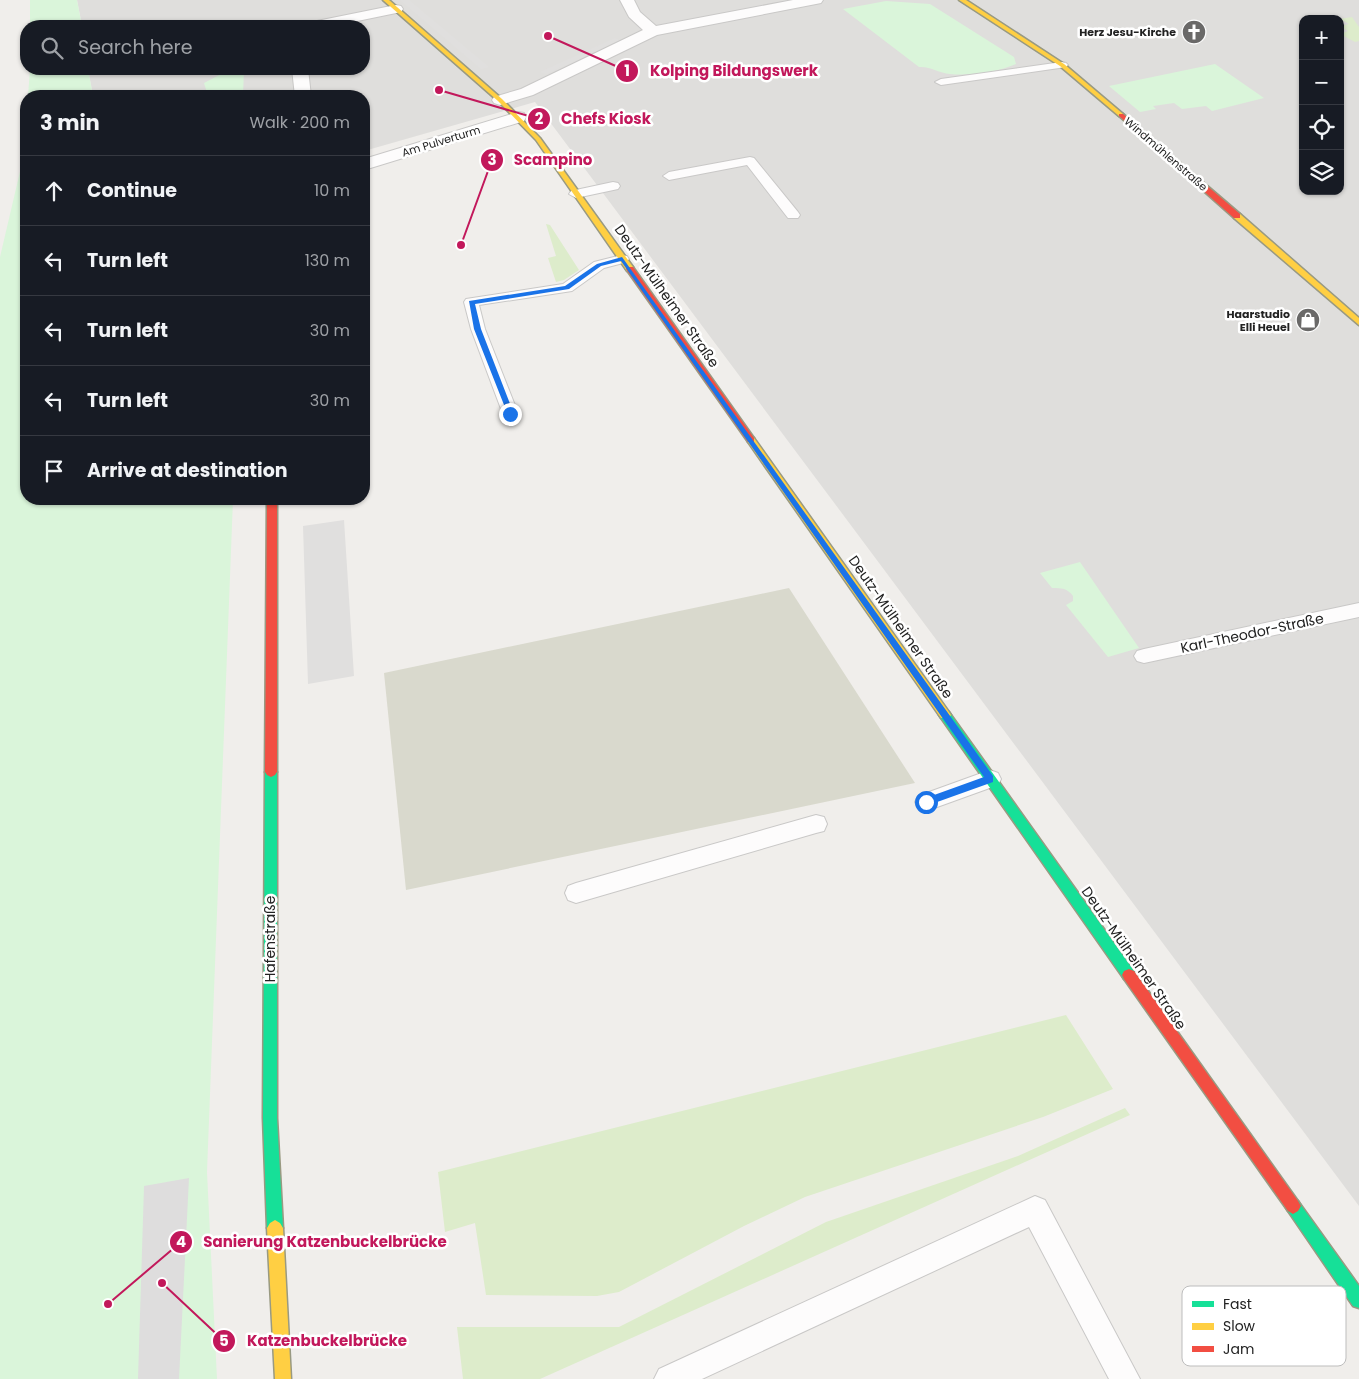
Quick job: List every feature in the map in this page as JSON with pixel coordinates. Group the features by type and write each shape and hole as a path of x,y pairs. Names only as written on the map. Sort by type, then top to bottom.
{"street":[{"path":"627,0 634,14 653,31"},
{"path":"500,100 527,92 653,31 816,0"},
{"name":"Windmühlenstraße","path":"962,0 1062,65 1359,322"},
{"path":"334,20 392,4"},
{"name":"Deutz-Mülheimer Straße","path":"392,4 500,100 538,139 1359,1300"},
{"path":"301,75 302,90"},
{"name":"Am Pulverturm","path":"370,163 518,117"},
{"name":"Hafenstraße","path":"272,505 270,1118 283,1379"}],"lane":[{"path":"941,82 1062,65"},
{"path":"669,176 750,161 793,215"},
{"path":"576,194 613,186"},
{"path":"510,414 478,329 471,302 567,288 599,265 622,259"},
{"name":"Karl-Theodor-Straße","path":"1144,656 1359,610"},
{"path":"926,802 990,779"},
{"path":"576,893 816,824"},
{"path":"669,1379 1035,1210 1125,1379"}],"shaded area":[{"path":"77,0 1359,0 1359,1206 535,102 370,149 370,90 92,90 89,75 370,75 370,20 81,20"},
{"path":"400,0 409,0 489,67 481,69"},
{"path":"615,38 621,41 546,74 540,72"},
{"path":"344,520 354,676 308,684 303,526"},
{"path":"789,588 915,783 406,890 384,673"}],"green space":[{"path":"30,0 77,0 81,20 30,20"},
{"path":"886,1 930,4 1014,57 1016,64 984,73 966,74 946,73 919,67 843,9"},
{"path":"1352,17 1359,27 1359,41 1355,42 1344,36 1344,32 1348,31 1344,28 1344,25 1349,24 1344,21 1344,18"},
{"path":"1215,64 1264,98 1212,111 1206,106 1182,109 1174,103 1153,106 1156,109 1140,112 1109,86"},
{"path":"30,75 89,75 92,90 28,90"},
{"path":"219,75 244,75 243,90 206,90 204,83"},
{"path":"20,172 20,505 233,505 207,1172 217,1379 0,1379 0,257"},
{"path":"546,224 550,225 579,270 564,280 556,282 548,258 556,256"},
{"path":"1080,562 1139,648 1108,657 1066,605 1073,601 1073,596 1069,591 1052,588 1040,573"},
{"path":"1066,1015 1113,1089 1043,1117 805,1197 744,1226 619,1292 597,1296 486,1295 475,1223 445,1232 438,1172"},
{"path":"1125,1108 1130,1115 540,1379 463,1379 457,1327 619,1327 826,1222 1018,1156"}],"pier":[{"path":"189,1178 179,1379 138,1379 144,1186"}],"traffic: fast":[{"path":"945,715 1129,975"},
{"path":"271,772 270,1118 275,1228"},
{"path":"1293,1206 1359,1300"}],"traffic: slow":[{"path":"386,0 500,100 538,139 630,269"},
{"path":"962,0 1062,65 1121,115"},
{"path":"1237,216 1359,322"},
{"path":"751,440 945,715"},
{"path":"275,1228 283,1379"}],"traffic: jam":[{"path":"1121,115 1237,216"},
{"path":"630,269 751,440"},
{"path":"271,772 272,505"},
{"path":"1129,975 1293,1206"}],"place":[{"name":"Herz Jesu-Kirche","path":"1194,32"},
{"name":"Kolping Bildungswerk","path":"548,36"},
{"name":"Chefs Kiosk","path":"439,90"},
{"name":"Scampino","path":"461,245"},
{"name":"Haarstudio Elli Heuel","path":"1308,320"},
{"name":"Katzenbuckelbrücke","path":"162,1283"},
{"name":"Sanierung Katzenbuckelbrücke","path":"108,1304"}],"route":[{"path":"510,414 478,329 471,302 567,288 599,265 622,259 990,779 926,802"}]}
